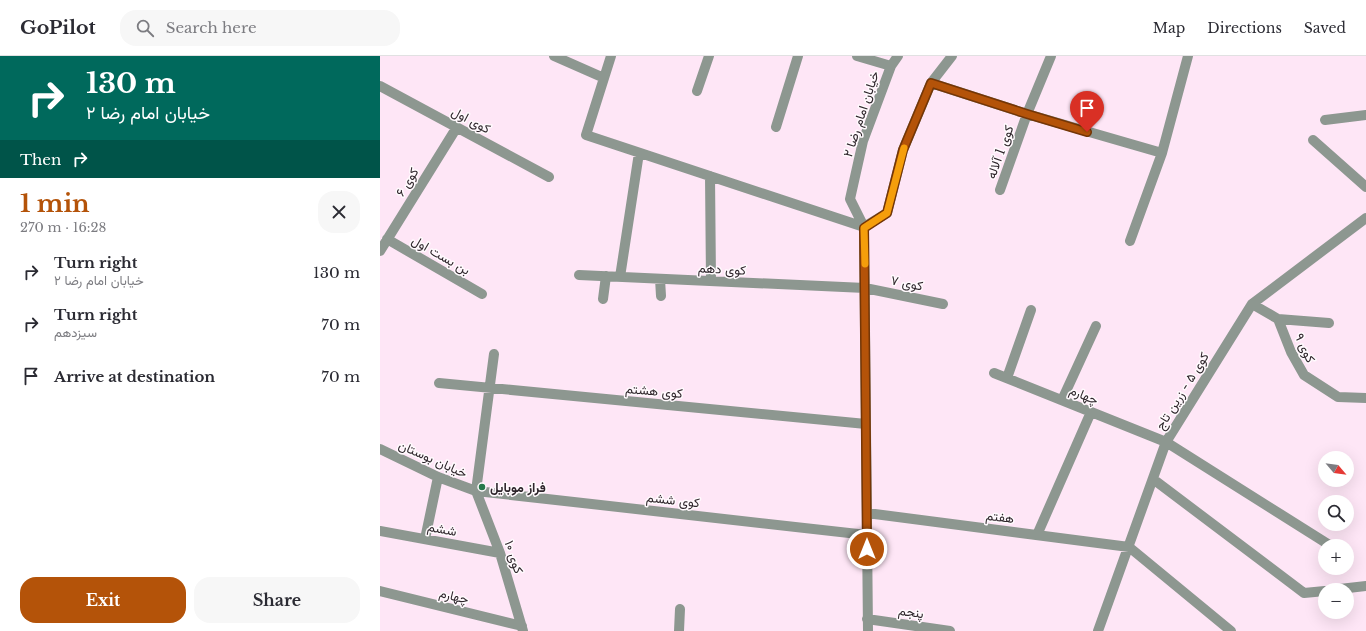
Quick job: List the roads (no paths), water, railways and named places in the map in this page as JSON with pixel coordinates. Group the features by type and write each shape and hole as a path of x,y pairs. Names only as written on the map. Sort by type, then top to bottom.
{"street":[{"path":"554,56 604,78"},
{"path":"611,56 586,135 864,228 887,213 903,150 931,83 952,56"},
{"path":"697,91 709,56"},
{"path":"776,127 798,56"},
{"path":"857,56 891,66"},
{"name":"خیابان امام رضا ۲","path":"868,631 864,228 850,199 863,141 891,66 898,56"},
{"name":"کوی 1 آلاله","path":"1000,190 1027,114 1051,56"},
{"path":"1130,241 1162,153 1188,56"},
{"path":"931,83 1027,114 1162,153"},
{"name":"کوی اول","path":"380,86 550,177"},
{"path":"1325,120 1366,115"},
{"name":"کوی ۶","path":"380,251 456,127"},
{"path":"1313,140 1366,187"},
{"path":"620,277 639,153"},
{"path":"710,176 712,281"},
{"name":"کوی ۵ - زرین تاج","path":"1098,631 1166,442 1252,304 1366,218"},
{"name":"بن بست اول","path":"387,239 482,294"},
{"name":"کوی دهم","path":"579,275 865,288"},
{"path":"603,299 606,276"},
{"path":"660,279 661,296"},
{"name":"کوی ۷","path":"865,288 943,304"},
{"path":"1252,304 1278,319 1329,323"},
{"path":"1007,378 1031,310"},
{"name":"کوی ۹","path":"1278,319 1291,352 1304,375 1338,397 1366,398"},
{"path":"1062,400 1096,326"},
{"path":"476,492 494,354"},
{"name":"چهارم","path":"994,373 1166,442 1320,539"},
{"name":"کوی هشتم","path":"439,384 866,424"},
{"path":"1037,535 1091,412"},
{"name":"خیابان بوستان","path":"380,450 438,478 476,492"},
{"path":"424,539 438,478"},
{"path":"1153,479 1304,593 1318,592"},
{"name":"کوی ششم","path":"476,492 867,535"},
{"name":"کوی ۱۰","path":"476,492 500,553 522,629"},
{"name":"هفتم","path":"867,513 1129,547"},
{"name":"ششم","path":"380,531 500,553"},
{"path":"1129,547 1231,631"},
{"path":"1354,587 1366,586"},
{"name":"چهارم","path":"380,591 522,629"},
{"path":"679,631 680,609"},
{"name":"پنجم","path":"868,619 950,631"}],"place":[{"name":"فراز موبایل","path":"482,487"}]}
